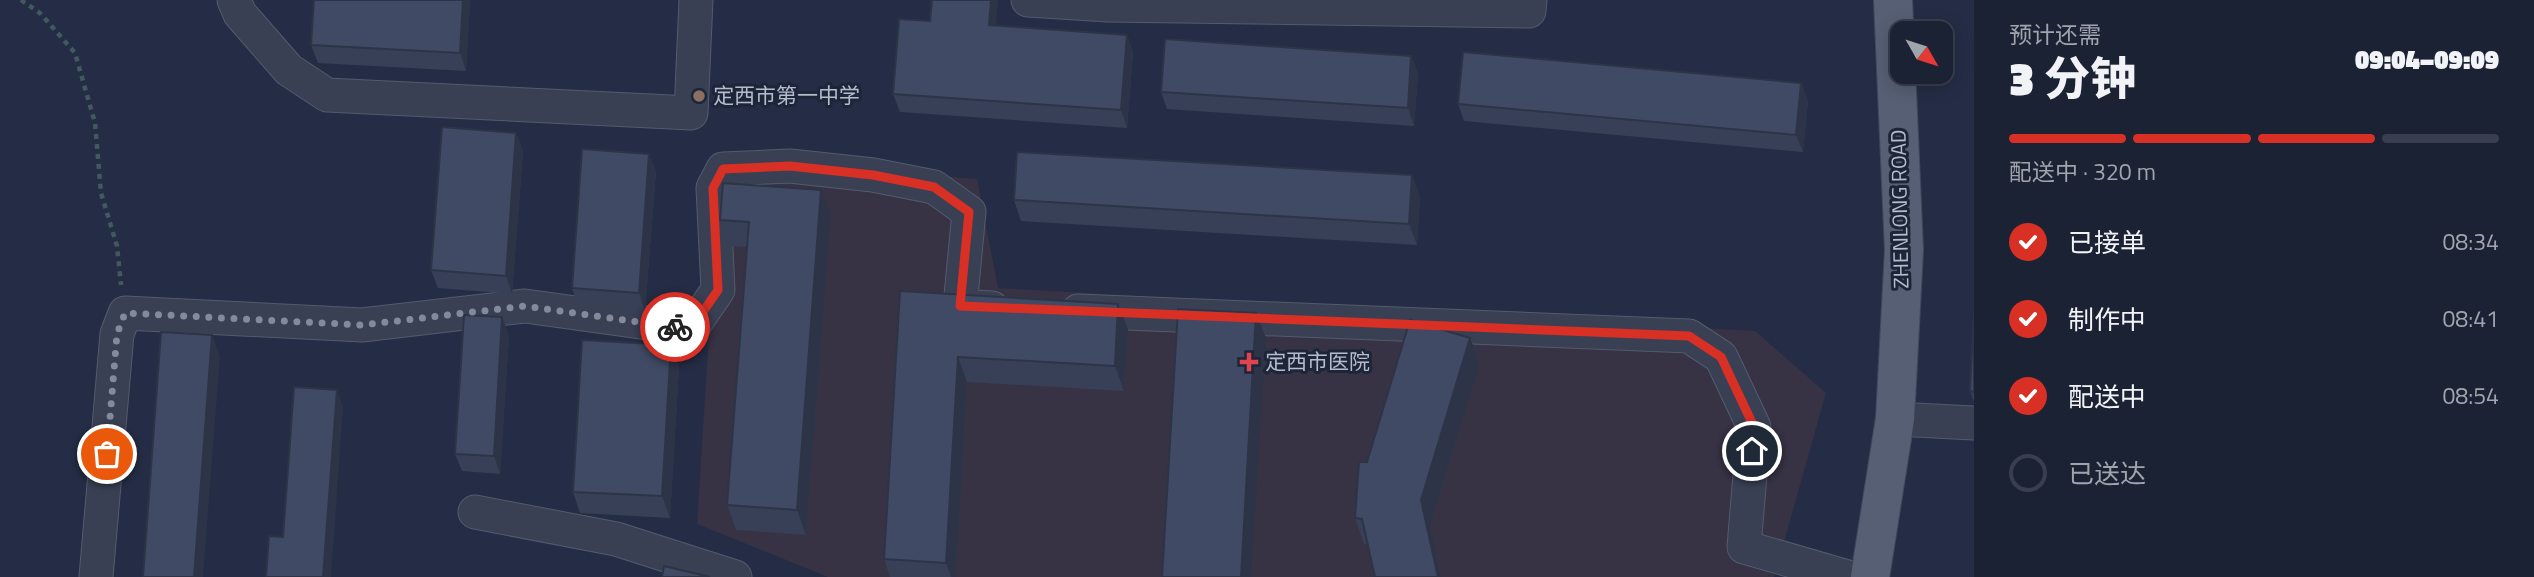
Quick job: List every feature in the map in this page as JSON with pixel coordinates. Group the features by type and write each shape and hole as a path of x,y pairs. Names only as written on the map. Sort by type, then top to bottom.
{"main road":[{"name":"ZHENLONG ROAD","path":"1870,577 1895,419 1904,250 1893,0"},
{"name":"ZHENLONG ROAD","path":"1848,577 1895,419"}],"street":[{"path":"234,0 240,14 289,70 327,95 691,113 696,0"},
{"path":"1028,0 1108,5 1529,11 1530,0"},
{"path":"96,577 117,334 125,313 362,325 525,306 691,329 718,290 713,188 723,169 790,166 873,175 934,187 969,212 960,306 1689,336 1721,357 1754,427 1744,547 1848,577"},
{"path":"1895,419 1974,423"},
{"path":"475,512 616,539 735,577"}],"path":[{"path":"21,0 40,13 75,53 94,123 101,192 117,246 125,313"}],"shaded area":[{"name":"定西市医院","path":"720,160 977,179 998,288 1755,331 1826,393 1774,577 828,577 697,524"}],"building":[{"path":"314,0 463,0 460,53 311,45"},
{"path":"932,0 991,0 989,25 1127,35 1121,110 893,94 899,19 930,21"},
{"path":"1165,39 1411,56 1408,108 1161,92"},
{"path":"1463,52 1801,83 1796,135 1458,104"},
{"path":"442,127 516,133 506,276 431,270"},
{"path":"582,149 649,154 639,293 572,288"},
{"path":"1017,152 1412,175 1409,224 1014,200"},
{"path":"723,183 821,190 797,510 727,505 749,222 720,220"},
{"path":"900,291 1118,304 1115,366 958,357 946,563 884,559"},
{"path":"1178,309 1256,313 1241,577 1162,577"},
{"path":"1974,311 1974,392 1970,391"},
{"path":"464,315 502,317 494,456 455,454"},
{"path":"1410,320 1470,338 1421,500 1438,577 1375,577 1362,519 1355,518 1359,462 1367,462"},
{"path":"161,332 212,335 194,577 143,577"},
{"path":"582,340 671,345 662,496 573,492"},
{"path":"294,387 337,390 323,577 266,577 269,536 283,537"},
{"path":"664,566 710,577 662,577"}],"way so far":[{"path":"107,454 117,334 125,313 362,325 525,306 675,327"}],"place":[{"name":"定西市第一中学","path":"699,96"},
{"name":"定西市医院","path":"1249,362"}],"route":[{"path":"675,327 691,329 718,290 713,188 723,169 790,166 873,175 934,187 969,212 960,306 1689,336 1721,357 1754,427 1752,451"}]}
